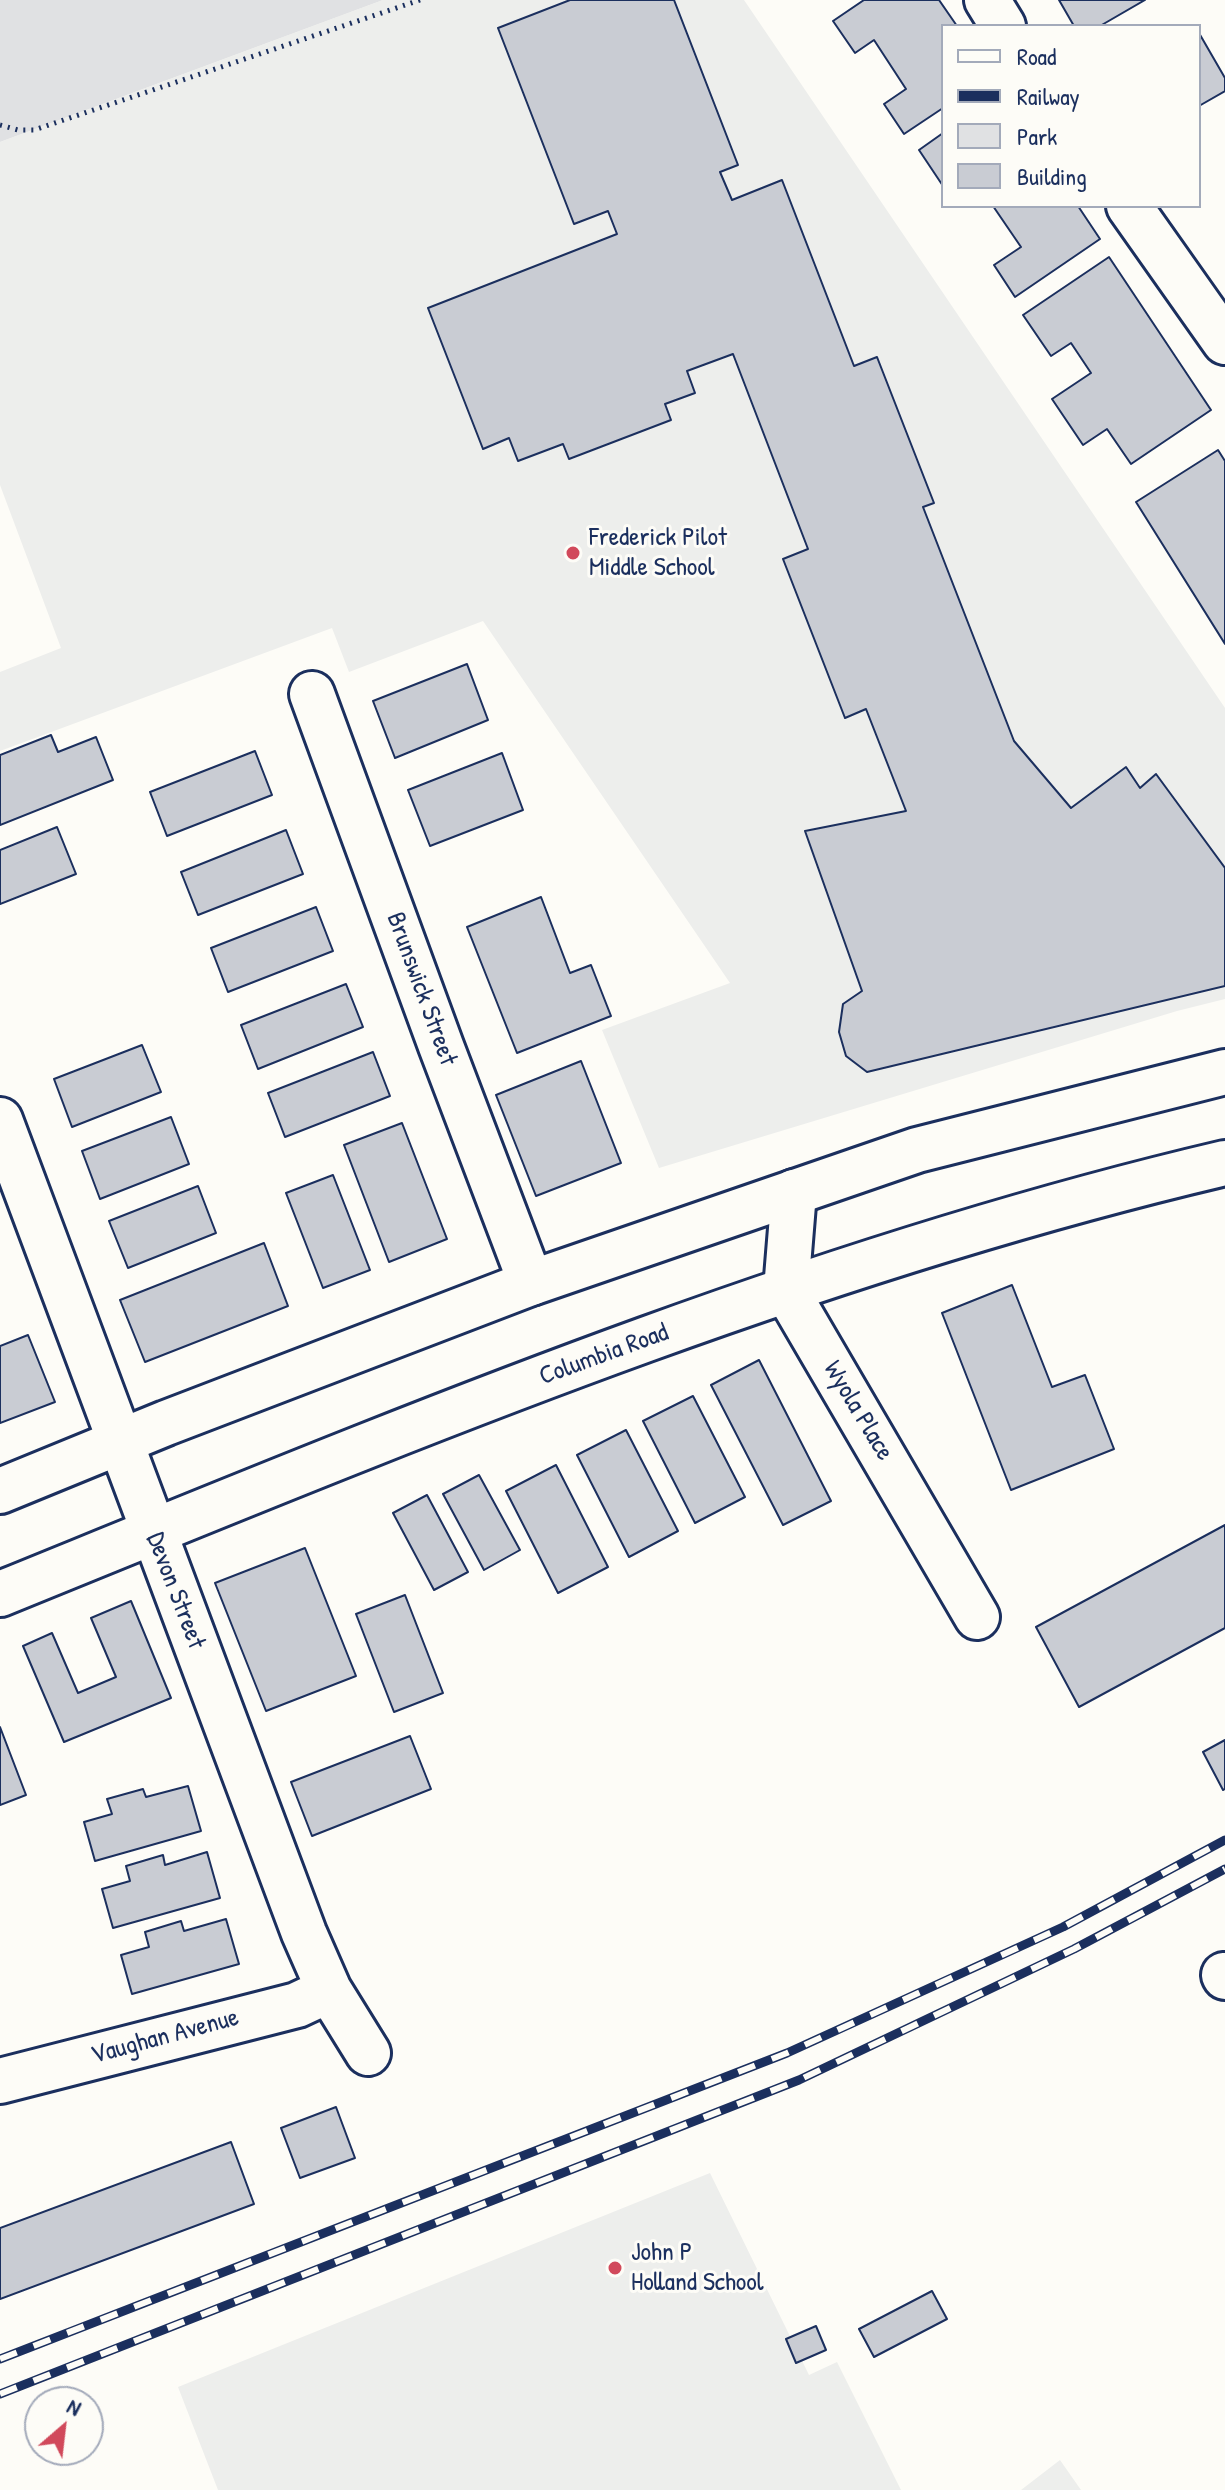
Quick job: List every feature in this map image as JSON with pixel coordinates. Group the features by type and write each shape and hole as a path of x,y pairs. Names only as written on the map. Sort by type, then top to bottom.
{"street":[{"path":"987,0 1002,24"},
{"path":"1130,208 1224,338"},
{"name":"Brunswick Street","path":"312,694 531,1283"},
{"path":"0,1491 531,1283 794,1192 917,1150 1225,1072"},
{"name":"Devon Street","path":"0,1120 304,1933 329,1990 368,2053"},
{"name":"Columbia Road","path":"0,1594 544,1376 786,1290 986,1226 1225,1163"},
{"path":"786,1290 794,1192"},
{"name":"Wyola Place","path":"786,1290 977,1617"},
{"name":"Vaughan Avenue","path":"0,2081 297,2005 329,1990"}],"path":[{"path":"0,125 34,130 420,0"}],"shaded area":[{"name":"Frederick Pilot Middle School","path":"383,0 744,0 1225,708 1225,999 659,1168 602,1030 730,983 483,621 349,672 332,628 0,751 0,672 61,648 0,485 0,142"},
{"name":"John P Holland School","path":"710,2173 809,2375 837,2362 901,2490 218,2490 178,2387"},
{"path":"1060,2460 1081,2490 1021,2490"}],"green space":[{"path":"0,0 383,0 0,142"}],"building":[{"path":"570,0 674,0 738,165 720,172 732,200 782,180 854,366 877,357 934,503 923,507 1014,741 1071,808 1126,767 1140,788 1156,774 1225,868 1225,986 867,1072 846,1056 839,1032 843,1004 862,991 805,831 906,811 866,709 845,718 783,559 808,549 733,354 687,371 695,393 665,404 671,420 569,459 563,444 518,461 509,438 483,449 428,308 617,234 608,211 574,224 498,28"},
{"path":"864,0 939,0 956,24 941,24 941,109 904,134 884,104 906,89 874,40 855,53 833,21"},
{"path":"1059,0 1145,0 1103,24 1073,24"},
{"path":"1201,36 1225,78 1225,91 1201,105"},
{"path":"941,134 941,183 919,150"},
{"path":"994,208 1079,208 1100,239 1015,297 994,265 1021,247"},
{"path":"1109,257 1211,410 1131,464 1107,429 1083,445 1052,399 1091,373 1071,343 1051,356 1023,315"},
{"path":"1218,450 1225,461 1225,644 1136,502"},
{"path":"467,664 488,720 395,758 373,701"},
{"path":"51,735 58,752 96,737 113,780 0,825 0,755"},
{"path":"255,751 272,795 167,836 150,792"},
{"path":"502,753 523,810 430,846 408,790"},
{"path":"57,827 76,874 0,904 0,850"},
{"path":"286,830 303,874 198,915 181,872"},
{"path":"541,897 570,973 591,965 611,1016 517,1053 467,927"},
{"path":"316,907 333,951 228,992 211,948"},
{"path":"346,984 363,1027 258,1069 241,1025"},
{"path":"142,1045 161,1092 72,1127 54,1079"},
{"path":"373,1052 390,1096 285,1137 268,1093"},
{"path":"581,1061 621,1163 536,1196 496,1095"},
{"path":"171,1117 189,1164 100,1199 82,1151"},
{"path":"402,1123 447,1239 389,1262 344,1145"},
{"path":"333,1175 370,1270 323,1288 286,1193"},
{"path":"198,1186 216,1233 128,1268 109,1221"},
{"path":"264,1243 288,1306 145,1362 120,1300"},
{"path":"1012,1285 1052,1387 1085,1375 1114,1449 1011,1490 942,1313"},
{"path":"28,1335 55,1402 0,1423 0,1346"},
{"path":"759,1360 831,1501 783,1525 711,1385"},
{"path":"693,1396 745,1497 695,1523 643,1421"},
{"path":"626,1430 678,1531 629,1557 577,1455"},
{"path":"556,1465 608,1567 558,1593 506,1491"},
{"path":"479,1475 520,1550 484,1570 443,1494"},
{"path":"427,1495 468,1572 434,1590 393,1513"},
{"path":"1225,1525 1225,1628 1079,1707 1036,1627"},
{"path":"305,1548 356,1676 266,1711 215,1583"},
{"path":"405,1595 443,1693 394,1712 356,1614"},
{"path":"131,1601 171,1698 64,1742 23,1646 52,1633 78,1693 116,1677 91,1618"},
{"path":"0,1727 26,1795 0,1805"},
{"path":"410,1736 431,1789 312,1836 291,1782"},
{"path":"1225,1740 1225,1789 1223,1790 1203,1752"},
{"path":"188,1786 201,1831 95,1861 84,1822 112,1814 107,1799 143,1789 146,1797"},
{"path":"207,1852 220,1898 113,1928 102,1889 130,1881 126,1866 163,1855 165,1865"},
{"path":"226,1919 239,1964 132,1994 121,1955 149,1947 145,1932 181,1921 184,1931"},
{"path":"336,2107 355,2158 300,2178 281,2128"},
{"path":"231,2142 254,2204 0,2299 0,2228"},
{"path":"932,2291 947,2319 874,2357 859,2329"},
{"path":"816,2326 826,2350 796,2363 786,2339"}],"railway":[{"path":"0,2359 787,2053 1063,1927 1225,1840"},
{"path":"0,2394 799,2080 1074,1949 1225,1869"}],"place":[{"name":"Frederick Pilot Middle School","path":"573,553"},
{"name":"John P Holland School","path":"615,2268"}]}
